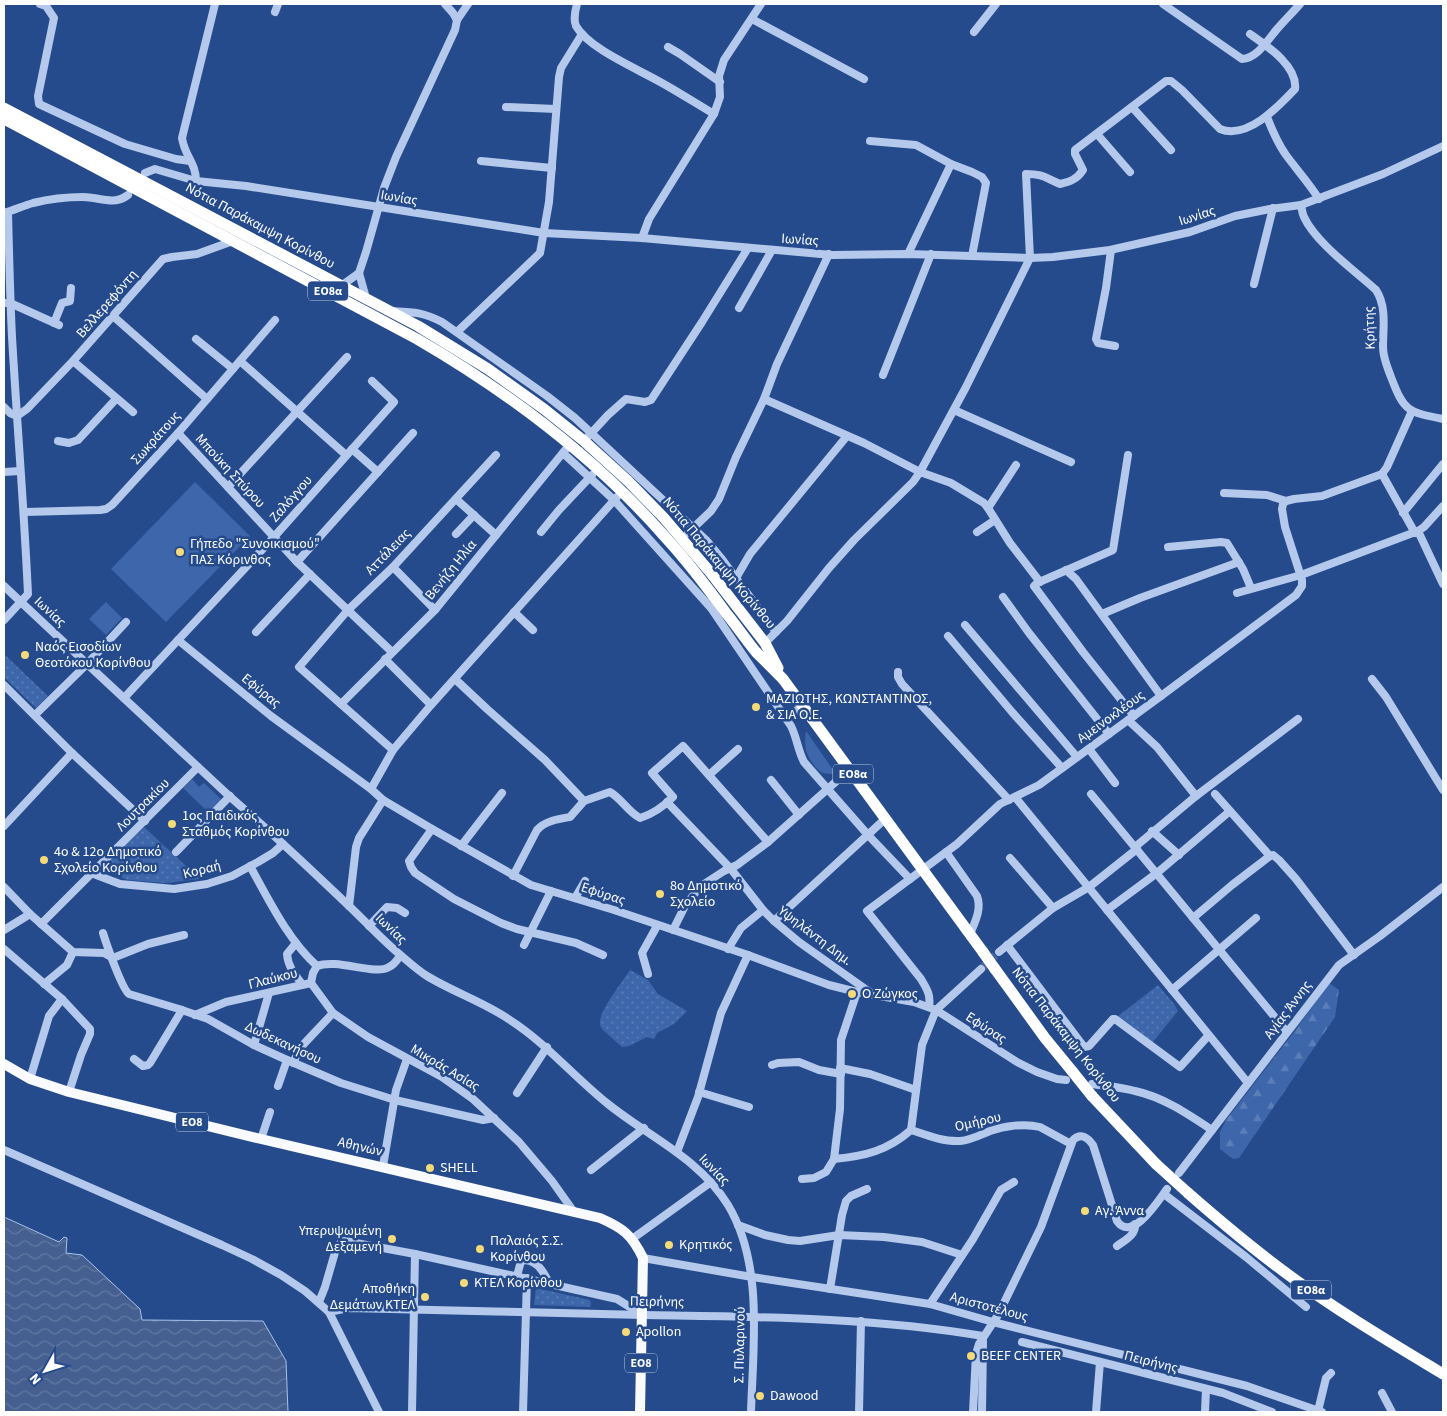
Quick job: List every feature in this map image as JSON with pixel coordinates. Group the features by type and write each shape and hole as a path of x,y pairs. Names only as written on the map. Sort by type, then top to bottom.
{"highway":[{"name":"Νότια Παράκαμψη Κορίνθου","path":"4,108 366,298 440,339 491,363 544,409 588,437 676,532 710,572 765,643 783,679"},
{"name":"Νότια Παράκαμψη Κορίνθου","path":"4,119 442,353 464,366 537,417 566,448 598,468 628,482 715,605 783,679 1030,1017 1069,1076 1092,1090 1156,1164 1240,1237 1288,1274 1349,1316 1443,1374"}],"main road":[{"name":"Αθηνών","path":"4,1065 30,1078 69,1092 600,1218 623,1229 632,1238 643,1258 642,1315"},
{"name":"ΕΟ8","path":"640,1412 642,1315"}],"street":[{"path":"40,4 46,6 54,18 38,96 39,104 125,144 176,159 190,161"},
{"path":"196,181 195,170 183,145 183,130 215,4"},
{"path":"275,12 278,4"},
{"path":"366,298 359,273 378,207 396,157 458,20 468,4"},
{"path":"568,4 577,6 574,21 582,34 590,42 714,114"},
{"path":"642,238 649,220 714,114 720,97 721,69 724,60 761,4"},
{"path":"974,32 996,4"},
{"path":"1163,4 1242,59 1250,57 1265,45 1300,4"},
{"path":"447,5 458,20"},
{"path":"752,19 864,79"},
{"path":"457,332 540,253 552,168 559,77 561,68 582,34"},
{"path":"765,643 787,621 854,540 913,482 920,472 954,410 1030,258 1026,174 1045,176 1060,184 1069,182 1079,176 1083,170 1075,150 1166,81 1171,81 1182,90 1220,130 1234,132 1267,117 1295,89 1295,79 1291,71 1277,55 1250,34"},
{"path":"668,47 720,82"},
{"path":"506,107 556,109"},
{"path":"1132,107 1171,150"},
{"path":"1267,117 1278,143 1311,185 1319,199"},
{"path":"1097,134 1130,172"},
{"path":"870,140 916,145 951,164 982,177 986,183 972,256"},
{"name":"Ιωνίας","path":"145,173 155,169 196,181 246,186 544,233 642,238 829,254 931,254 1030,258 1111,250 1190,232 1235,216 1273,208 1301,205 1383,174 1443,146"},
{"path":"481,161 552,168"},
{"path":"908,254 951,164"},
{"path":"4,620 28,594 25,512 20,470 12,336 7,303 6,212 33,203 51,200 85,197 117,201 128,195"},
{"name":"Κρήτης","path":"1301,205 1303,215 1310,227 1325,244 1376,290 1382,299 1383,359 1398,396 1403,404 1412,411"},
{"path":"1254,284 1273,208"},
{"name":"Βελλερεφόντη","path":"17,416 27,409 73,361 163,259 197,254 233,241"},
{"path":"588,437 626,399 645,402 651,400 748,248"},
{"path":"738,308 772,250"},
{"path":"1111,250 1096,339 1098,344 1116,346"},
{"path":"691,531 711,511 719,499 736,456 764,399 777,364 829,254"},
{"path":"883,375 931,254"},
{"path":"341,286 359,273"},
{"path":"7,303 56,324 62,304 70,301 71,288"},
{"path":"388,310 428,315 457,332 491,363"},
{"path":"113,316 208,399"},
{"name":"Σωκράτους","path":"25,512 106,509 118,500 275,320"},
{"path":"4,340 12,336"},
{"path":"196,339 233,369"},
{"path":"228,487 347,357"},
{"path":"73,361 133,412"},
{"path":"240,361 297,412 378,472"},
{"name":"Ζαλόγγου","path":"124,698 274,537 394,402 372,381"},
{"path":"58,441 69,443 78,440 116,399"},
{"path":"764,399 847,436 920,472 951,483 984,503 1083,652 1131,718 1196,796"},
{"path":"4,407 17,416"},
{"path":"954,410 1071,462"},
{"path":"1224,493 1268,495 1286,501 1322,496 1382,474 1387,467 1412,411 1443,419"},
{"name":"Μπούκη Σπύρου","path":"178,433 297,562 392,652"},
{"path":"297,562 413,433"},
{"path":"736,578 750,554 847,436"},
{"path":"566,448 590,478 614,500 715,605 786,718 796,738 804,762 868,835 910,879"},
{"name":"Βενήζη Ηλία","path":"341,704 435,610 566,448"},
{"name":"Αττάλειας","path":"341,704 299,667 348,610 393,567 496,455"},
{"path":"1037,584 1113,550 1128,455"},
{"path":"1403,513 1443,464"},
{"path":"988,508 1016,465"},
{"path":"541,532 598,468"},
{"path":"4,472 20,470"},
{"path":"1382,474 1403,513 1417,532 1443,584"},
{"path":"370,789 394,750 431,705 628,482 672,510 691,531 707,542 776,632"},
{"path":"456,499 496,535"},
{"path":"1286,501 1282,509 1285,527 1301,575"},
{"path":"1237,593 1301,575 1417,532 1443,506"},
{"path":"456,534 474,515"},
{"path":"977,532 995,520"},
{"path":"1168,547 1227,543 1252,588"},
{"path":"1102,614 1238,562"},
{"path":"393,567 435,610"},
{"path":"1066,570 1076,579 1162,696"},
{"path":"256,632 310,574"},
{"name":"Αμεινοκλέους","path":"932,1009 927,990 921,979 867,911 972,832 992,811 1039,785 1090,749 1296,595 1302,586 1301,575"},
{"name":"Ιωνίας","path":"4,586 283,844 400,956 426,976 511,1020 546,1047 610,1106 678,1152 697,1168 711,1182 728,1205 738,1226 752,1277"},
{"path":"1002,597 1109,734"},
{"path":"514,612 533,630"},
{"path":"35,715 126,622"},
{"path":"964,624 1077,757"},
{"path":"948,636 1062,768"},
{"name":"Εφύρας","path":"178,640 271,716 383,800 513,876 551,891 748,955 828,985 914,1002 932,1009 1017,1062 1037,1072 1057,1079 1069,1076"},
{"path":"385,659 431,705"},
{"path":"898,672 898,677 902,684 1012,799 1089,887 1248,1083"},
{"path":"455,679 545,760 584,801"},
{"path":"1372,679 1386,697 1443,790"},
{"path":"4,685 72,753 145,820"},
{"path":"341,704 394,750"},
{"path":"786,718 803,706"},
{"path":"999,952 1053,908 1089,887 1136,848 1152,831 1298,719"},
{"path":"513,876 537,830 542,825 561,818 570,817 584,801 610,792 640,818 668,802 673,797 652,772 683,746 768,842"},
{"path":"709,775 738,749"},
{"path":"1090,749 1115,783"},
{"path":"4,826 72,753"},
{"name":"Λουτρακίου","path":"41,924 198,766"},
{"path":"673,930 686,904 701,886 745,860 850,770"},
{"path":"770,780 799,815"},
{"path":"461,846 502,793"},
{"path":"1091,794 1287,1032"},
{"path":"1215,794 1270,856 1273,855 1279,860 1296,879 1354,955"},
{"path":"176,852 230,796"},
{"path":"349,906 356,847 359,838 383,800"},
{"name":"Υψηλάντη Δημ.","path":"668,802 730,869 774,921 799,942 873,994"},
{"path":"1107,910 1157,873 1230,812"},
{"path":"774,921 885,819"},
{"path":"432,829 409,861 415,873 454,899 487,916 517,929 576,943 602,956"},
{"path":"1152,831 1179,855"},
{"name":"Κοραή","path":"91,874 120,884 174,889 215,882 232,876 273,853 283,844"},
{"path":"946,852 977,896 979,902 979,909 970,934"},
{"path":"1193,918 1270,856"},
{"path":"1010,858 1053,908"},
{"path":"250,866 296,943 317,966 336,964 382,970 392,966 400,956"},
{"path":"575,898 585,881"},
{"path":"4,887 30,914 73,952 104,953 113,958 148,944 184,935"},
{"name":"Αγίας Άννης","path":"1179,1174 1339,965 1443,888"},
{"path":"524,945 551,891"},
{"path":"369,926 387,907 397,908 405,913"},
{"path":"728,949 741,928 763,910"},
{"path":"4,930 30,914"},
{"path":"1172,990 1256,918"},
{"path":"648,974 642,953 657,926"},
{"name":"Δωδεκανήσου","path":"103,933 107,947 129,994 208,1019 290,1062 341,1083 395,1100 483,1120 494,1118"},
{"path":"296,943 287,954 287,958 292,970 302,984"},
{"path":"1007,945 1084,1047 1089,1046 1115,1019 1180,1067 1208,1036"},
{"path":"4,949 62,1000 90,1029 90,1034 80,1055 69,1092"},
{"path":"44,984 67,965 73,952"},
{"path":"678,1152 699,1092 721,1013 748,955"},
{"name":"Γλαύκου","path":"195,1015 226,1002 311,983 317,966"},
{"path":"834,1159 853,1157 886,1148 893,1145 911,1130 922,1045 932,1009 980,969"},
{"name":"Μικράς Ασίας","path":"311,983 333,1013 368,1037 450,1083 473,1099 519,1142 552,1181 574,1212"},
{"path":"802,1179 814,1178 826,1172 834,1159 840,1109 841,1040 856,992"},
{"path":"254,1044 269,993"},
{"path":"30,1078 50,1016 62,1000"},
{"path":"134,1060 143,1066 150,1063 182,1010"},
{"path":"278,1086 290,1062 300,1048 333,1013"},
{"path":"517,1093 546,1047"},
{"path":"383,1166 396,1090 407,1059"},
{"path":"772,1065 799,1062 819,1070 870,1074 916,1090"},
{"path":"1092,1090 1136,1091 1186,1113 1212,1130"},
{"path":"699,1092 749,1107"},
{"path":"261,1139 270,1112"},
{"name":"Ομήρου","path":"911,1130 949,1141 959,1141 1010,1127 1035,1126 1071,1144"},
{"path":"591,1170 644,1128"},
{"path":"973,1412 976,1354 979,1344 993,1322 1041,1227 1071,1144 1079,1136 1088,1139 1093,1145 1120,1225 1128,1228 1146,1216 1165,1191 1306,1307"},
{"path":"4,1150 252,1258 281,1275 319,1302 329,1312 379,1412"},
{"path":"632,1238 711,1182"},
{"path":"930,1304 1001,1190 1014,1182"},
{"path":"830,1288 846,1201 851,1196 867,1189"},
{"path":"1117,1246 1130,1237 1136,1228 1135,1224"},
{"path":"738,1226 788,1240 800,1241 839,1235 884,1237 922,1242 962,1255"},
{"path":"319,1302 336,1249 341,1242 345,1241 415,1254 617,1299 642,1315"},
{"path":"412,1412 415,1254"},
{"name":"Αριστοτέλους","path":"643,1258 752,1277 930,1304 993,1322 1247,1386 1320,1411"},
{"path":"517,1276 521,1261 529,1261 538,1265 545,1273 549,1283"},
{"name":"Σ. Πυλαρινού","path":"751,1412 754,1316 752,1277"},
{"path":"523,1412 526,1278"},
{"name":"Πειρήνης","path":"329,1312 348,1308 754,1316 861,1321 915,1326 983,1336"},
{"path":"860,1412 861,1321"},
{"path":"982,1412 983,1336"},
{"name":"Πειρήνης","path":"1022,1342 1223,1393 1272,1412"},
{"path":"1096,1412 1100,1362"},
{"path":"1320,1411 1326,1378 1331,1374"},
{"path":"1205,1412 1206,1389"},
{"path":"1382,1393 1392,1412"}],"green space":[{"name":"Γήπεδο \"Συνοικισμού\" ΠΑΣ Κόρινθος","path":"195,482 250,536 166,622 111,569"},
{"path":"106,602 122,618 106,635 89,619"},
{"path":"4,654 48,696 36,708 4,677"},
{"path":"806,731 836,774 822,772 811,761 806,749"},
{"path":"192,779 199,787 204,783 222,800 209,813 183,788"},
{"path":"144,827 200,879 166,883 127,880 114,874 106,866 109,860"},
{"path":"630,970 648,980 658,994 687,1011 674,1024 657,1033 654,1039 647,1037 629,1046 622,1047 603,1030 600,1023 603,1011"},
{"path":"1329,983 1339,990 1335,1017 1239,1158 1233,1159 1220,1149 1220,1132 1226,1120"},
{"path":"1158,985 1178,1011 1152,1043 1117,1017"},
{"path":"536,1288 590,1300 591,1304 590,1307 534,1305"}],"water":[{"path":"4,1217 59,1242 64,1237 67,1238 66,1253 82,1255 140,1309 142,1320 263,1321 286,1361 288,1412 4,1412"}],"tunnel":[{"path":"981,969 999,952"}],"place":[{"name":"Γήπεδο \"Συνοικισμού\" ΠΑΣ Κόρινθος","path":"180,552"},
{"name":"Ναός Εισοδίων Θεοτόκου Κορίνθου","path":"25,655"},
{"name":"ΜΑΖΙΩΤΗΣ, ΚΩΝΣΤΑΝΤΙΝΟΣ, & ΣΙΑ Ο.Ε.","path":"756,707"},
{"name":"1ος Παιδικός Σταθμός Κορίνθου","path":"172,824"},
{"name":"4ο & 12ο Δημοτικό Σχολείο Κορίνθου","path":"44,860"},
{"name":"8ο Δημοτικό Σχολείο","path":"660,894"},
{"name":"Ο Ζώγκος","path":"852,994"},
{"name":"SHELL","path":"430,1168"},
{"name":"Αγ. Άννα","path":"1085,1211"},
{"name":"Υπερυψωμένη Δεξαμενή","path":"392,1239"},
{"name":"Κρητικός","path":"669,1245"},
{"name":"Παλαιός Σ.Σ. Κορίνθου","path":"480,1249"},
{"name":"ΚΤΕΛ Κορίνθου","path":"464,1283"},
{"name":"Αποθήκη Δεμάτων ΚΤΕΛ","path":"425,1297"},
{"name":"Apollon","path":"626,1332"},
{"name":"BEEF CENTER","path":"971,1356"},
{"name":"Dawood","path":"760,1396"}]}
